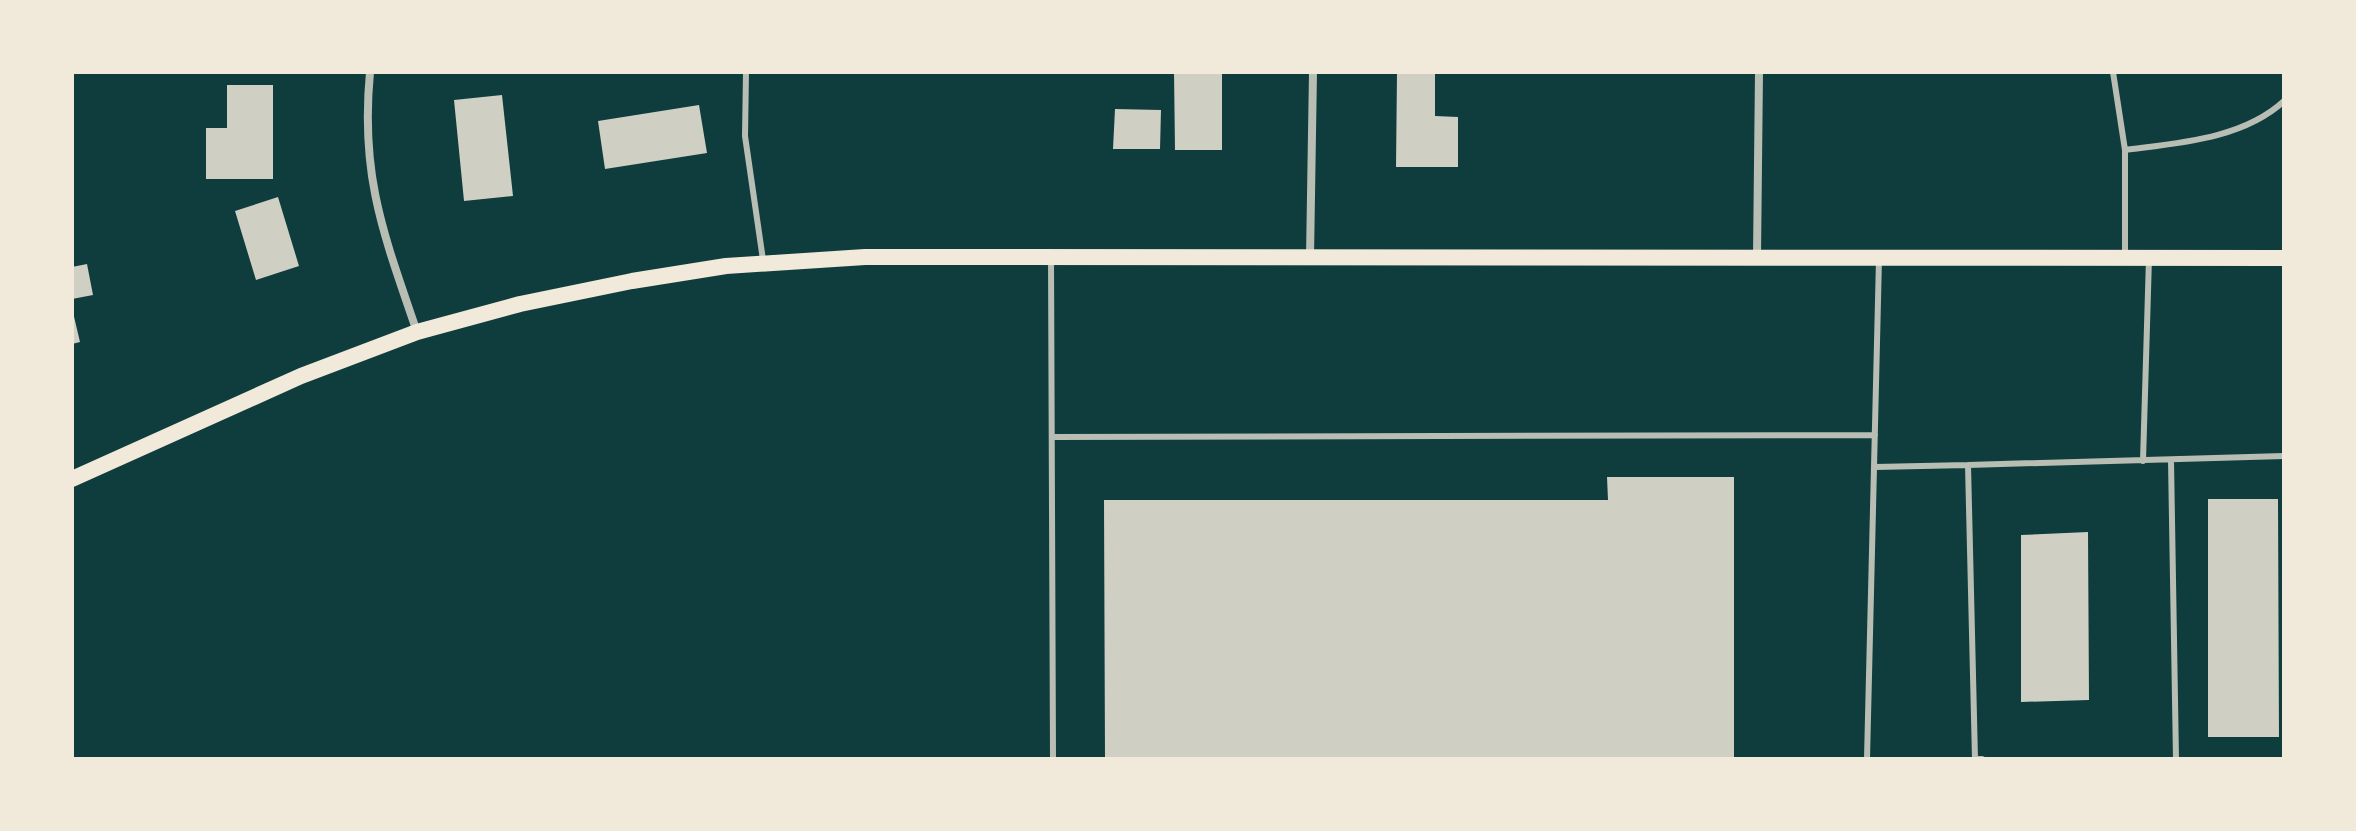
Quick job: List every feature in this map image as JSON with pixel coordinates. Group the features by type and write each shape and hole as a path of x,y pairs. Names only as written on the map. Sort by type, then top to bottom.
{"main road":[{"path":"72,479 301,376 417,332 520,304 632,281 763,264 865,257 2284,258"}],"street":[{"path":"370,72 366,132 370,177 381,227 417,332"},
{"path":"1310,258 1313,72"},
{"path":"1757,257 1759,72"}],"lane":[{"path":"746,72 745,136 763,264"},
{"path":"2113,72 2125,150 2125,258"},
{"path":"2125,150 2195,141 2266,118 2284,101"},
{"path":"1051,257 1053,759"},
{"path":"1867,759 1879,258"},
{"path":"2143,461 2149,258"},
{"path":"1052,437 1875,435"},
{"path":"1875,467 2284,456"},
{"path":"2171,460 2176,759"},
{"path":"1968,465 1975,759 1982,759"}],"building":[{"path":"1174,72 1222,72 1222,150 1175,150"},
{"path":"1397,72 1435,72 1435,116 1458,117 1458,167 1396,167"},
{"path":"227,85 273,85 273,179 206,179 206,128 227,128"},
{"path":"502,95 513,196 464,201 454,100"},
{"path":"699,105 707,153 605,169 598,121"},
{"path":"1115,109 1161,110 1160,149 1113,149"},
{"path":"278,197 299,266 256,280 235,211"},
{"path":"87,264 93,295 72,299 72,267"},
{"path":"72,308 80,342 72,344"},
{"path":"1607,477 1734,477 1734,759 1105,759 1104,500 1608,500"},
{"path":"2208,499 2278,499 2279,737 2208,737"},
{"path":"2088,532 2089,700 2021,702 2021,535"}]}
